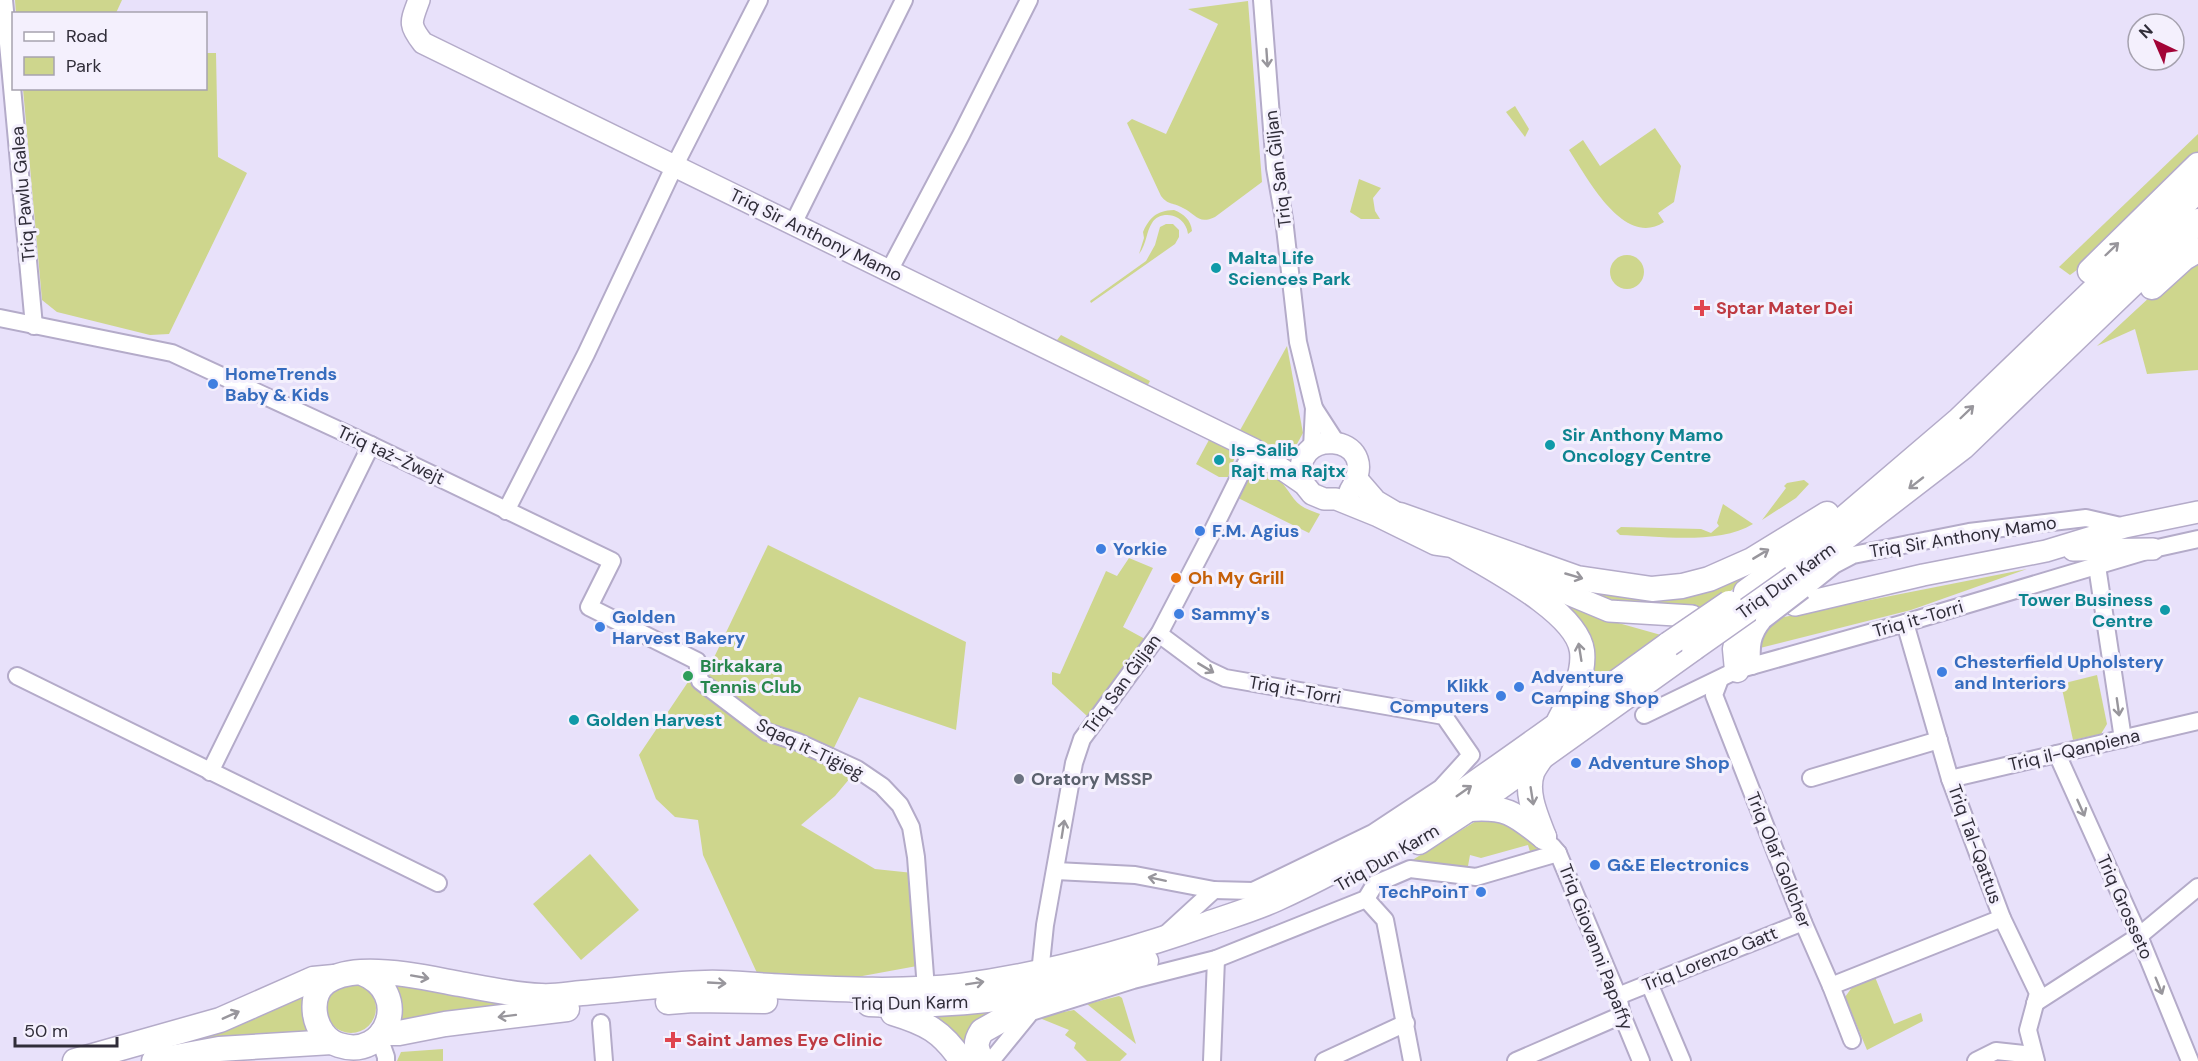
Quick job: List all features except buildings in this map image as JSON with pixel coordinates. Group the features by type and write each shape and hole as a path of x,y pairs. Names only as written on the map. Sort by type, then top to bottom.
{"highway":[{"path":"2006,373 2094,267 2198,165"},
{"name":"Triq Dun Karm","path":"75,1061 220,1020 312,978 334,977 352,972 398,973 543,996 706,983 806,987 958,986 1040,973 1157,942 1274,900 1393,841 1669,644 1746,592 1836,525 1959,420 2198,190"},
{"name":"Triq Dun Karm","path":"159,1060 219,1049 339,1050 367,1045 381,1035 445,1024 544,1011 693,1000 922,1006 983,1002 1059,987 1172,953 1282,913 1356,877 1424,839 1694,648 1797,591 1963,447 2198,221"},
{"path":"1963,447 1984,437 2120,310 2198,242"},
{"path":"2120,310 2127,310 2184,258 2198,250"},
{"path":"1400,515 1577,578 1652,589 1682,586 1709,579 1752,560 1907,464"},
{"path":"1456,547 1542,600 1558,612 1572,630 1582,650 1581,668 1576,688 1557,726"},
{"path":"1736,671 1735,649 1738,635 1746,623 1797,591"},
{"path":"1542,756 1532,773 1530,786 1532,804 1551,845"},
{"path":"1469,809 1504,810 1517,816 1551,845"},
{"path":"362,973 377,981 385,990 389,1001 390,1014 381,1035"},
{"path":"334,977 323,986 317,996 315,1007 318,1027 339,1050"},
{"path":"982,1061 976,1048 976,1039 982,1030 1059,987"},
{"path":"867,1004 921,1022 950,1042 962,1061"}],"main road":[{"name":"Triq Sir Anthony Mamo","path":"419,0 412,19 413,31 423,43 1252,449 1304,484 1312,494 1324,499 1336,499 1378,516 1435,544 1456,547"},
{"name":"Triq Sir Anthony Mamo","path":"1252,449 1285,455 1310,450 1323,442 1347,445 1357,460 1358,479 1376,501 1456,547 1609,611 1692,616"},
{"path":"1304,484 1301,468 1310,450"},
{"path":"1336,499 1349,492 1358,479"},
{"name":"Triq Sir Anthony Mamo","path":"1797,591 1923,576 2046,551 2125,527 2198,512"},
{"path":"2046,551 2153,549"}],"street":[{"name":"Triq Pawlu Galea","path":"4,0 6,61 34,326"},
{"path":"506,511 586,354 675,165 759,0"},
{"path":"793,224 904,0"},
{"path":"889,271 1029,0"},
{"name":"Triq San Ġiljan","path":"1262,0 1275,168 1284,219 1298,342 1314,408 1310,450"},
{"name":"Triq taż-Żwejt","path":"0,318 172,353 371,445 612,561 590,608 697,661"},
{"name":"Triq San Ġiljan","path":"1314,408 1336,442"},
{"path":"210,772 371,445"},
{"name":"Triq San Ġiljan","path":"1040,973 1042,948 1074,763 1082,739 1159,634 1252,449"},
{"name":"Triq Sir Anthony Mamo","path":"1736,671 1756,630 1764,620 1797,591 1834,565 1854,555 1957,534 2085,518 2125,527"},
{"name":"Triq it-Torri","path":"1644,715 1736,671 2153,549 2198,539"},
{"path":"2097,566 2123,740"},
{"name":"Triq Tal-Qattus","path":"1905,623 1950,779 2001,918 2038,993 2028,1030 2035,1058"},
{"name":"Triq it-Torri","path":"1159,634 1206,669 1225,678 1443,716 1471,755"},
{"name":"Sqaq it-Tiġieġ","path":"697,661 700,681 767,732 798,742 857,769 882,786 900,805 911,827 916,857 926,988"},
{"name":"Triq Olaf Gollcher","path":"1736,671 1713,695 1852,1040"},
{"path":"17,676 438,883"},
{"name":"Triq il-Qanpiena","path":"1950,779 2198,721"},
{"path":"1811,778 1940,740"},
{"name":"Triq Grosseto","path":"2057,754 2139,936 2190,1061"},
{"name":"Triq Dun Karm","path":"1157,942 1214,890 1253,891 1373,833 1441,788 1471,755"},
{"name":"Triq Dun Karm","path":"991,1061 1031,1012 1133,980 1216,959 1366,899 1375,884 1410,869 1476,877 1551,845"},
{"name":"Triq Giovanni Papaffy","path":"1551,845 1618,996 1622,1015 1641,1061"},
{"path":"1056,871 1135,875 1214,890"},
{"path":"2036,1003 2139,936 2198,887"},
{"path":"1366,899 1385,920 1412,1061"},
{"path":"1831,986 2001,918"},
{"name":"Triq Lorenzo Gatt","path":"1618,996 1803,922"},
{"path":"1212,1061 1216,959"},
{"name":"Triq Giovanni Papaffy","path":"1649,983 1682,1061"},
{"path":"1516,1061 1622,1015"},
{"path":"601,1023 604,1061"},
{"path":"1324,1061 1406,1023"},
{"path":"381,1035 386,1061"},
{"path":"1976,1061 1996,1051 2035,1058"}],"green space":[{"path":"15,0 122,0 116,12 16,12"},
{"path":"1248,1 1262,182 1215,217 1205,220 1166,201 1161,196 1127,123 1132,119 1166,134 1218,24 1188,9"},
{"path":"207,53 216,53 218,157 247,173 169,334 150,335 57,312 42,300 23,90 207,90"},
{"path":"1515,106 1529,129 1525,137 1506,112"},
{"path":"1655,128 1681,166 1674,202 1658,213 1664,222 1649,228 1635,226 1621,218 1608,206 1596,192 1569,150 1583,140 1600,166"},
{"path":"2198,134 2198,154 2085,264 2070,275 2059,267"},
{"path":"1359,179 1381,188 1373,198 1375,211 1380,219 1361,219 1350,212"},
{"path":"1174,210 1186,218 1192,231 1188,234 1184,223 1175,216 1160,216 1150,226 1139,254 1144,238 1143,232 1148,222 1158,213"},
{"path":"1173,224 1179,230 1179,237 1175,244 1091,303 1090,301 1146,261 1155,245 1160,227"},
{"path":"1627,255 1639,260 1644,272 1639,284 1627,289 1615,284 1610,272 1615,260"},
{"path":"2198,257 2198,370 2147,374 2135,329 2097,346 2165,283"},
{"path":"1061,335 1150,381 1145,390 1058,344 1057,340"},
{"path":"1287,346 1303,433 1297,444 1279,449 1239,432"},
{"path":"1210,438 1237,451 1228,477 1219,477 1196,464"},
{"path":"1262,472 1277,478 1299,504 1320,514 1309,533 1234,496 1249,479"},
{"path":"1804,480 1809,484 1796,498 1762,520 1786,488 1784,486 1787,483"},
{"path":"1723,504 1753,524 1723,535 1688,538 1620,535 1616,531 1621,527 1701,529 1711,533 1719,526 1717,523"},
{"path":"768,545 966,642 956,730 859,697 827,762 851,777 835,796 801,825 875,869 913,873 917,966 857,977 757,973 703,855 698,820 675,817 656,799 639,755 690,679 699,683 708,670"},
{"path":"1129,558 1153,568 1123,627 1145,639 1091,714 1087,716 1052,684 1052,672 1060,674 1106,571 1117,576"},
{"path":"1760,569 1719,599 1692,610 1662,612 1588,592"},
{"path":"2027,569 1911,610 1756,649 1766,625 1779,618"},
{"path":"1539,594 1590,615 1661,635 1575,701 1587,670"},
{"path":"2097,675 2107,724 2101,734 2073,740 2061,684"},
{"path":"1506,814 1545,849 1531,855 1528,845 1481,858 1470,855 1468,866 1401,867 1486,815"},
{"path":"590,854 639,910 581,960 533,904"},
{"path":"1875,977 1894,1024 1921,1013 1923,1021 1867,1050 1845,997 1853,986"},
{"path":"389,982 550,1003 395,1022"},
{"path":"346,983 356,983 369,990 376,1003 376,1013 369,1026 356,1033 346,1033 337,1029 330,1022 326,1013 326,1003 330,994 337,987"},
{"path":"307,989 313,1034 194,1039"},
{"path":"1119,996 1122,998 1136,1044 1087,1004"},
{"path":"1006,1004 970,1027 969,1061 917,1013"},
{"path":"1074,1010 1127,1054 1120,1061 1087,1061 1074,1048 1076,1043 1065,1035 1069,1030 1037,1017"},
{"path":"443,1049 443,1061 397,1061 401,1052"}],"place":[{"name":"Malta Life Sciences Park","path":"1216,268"},
{"name":"Sptar Mater Dei","path":"1702,308"},
{"name":"HomeTrends Baby & Kids","path":"213,384"},
{"name":"Sir Anthony Mamo Oncology Centre","path":"1550,445"},
{"name":"Is-Salib Rajt ma Rajtx","path":"1219,460"},
{"name":"F.M. Agius","path":"1200,531"},
{"name":"Yorkie","path":"1101,549"},
{"name":"Oh My Grill","path":"1176,578"},
{"name":"Tower Business Centre","path":"2165,610"},
{"name":"Sammy's","path":"1179,614"},
{"name":"Golden Harvest Bakery","path":"600,627"},
{"name":"Chesterfield Upholstery and Interiors","path":"1942,672"},
{"name":"Birkakara Tennis Club","path":"688,676"},
{"name":"Adventure Camping Shop","path":"1519,687"},
{"name":"Klikk Computers","path":"1501,696"},
{"name":"Golden Harvest","path":"574,720"},
{"name":"Adventure Shop","path":"1576,763"},
{"name":"Oratory MSSP","path":"1019,779"},
{"name":"G&E Electronics","path":"1595,865"},
{"name":"TechPoinT","path":"1481,892"},
{"name":"Saint James Eye Clinic","path":"673,1040"}]}
